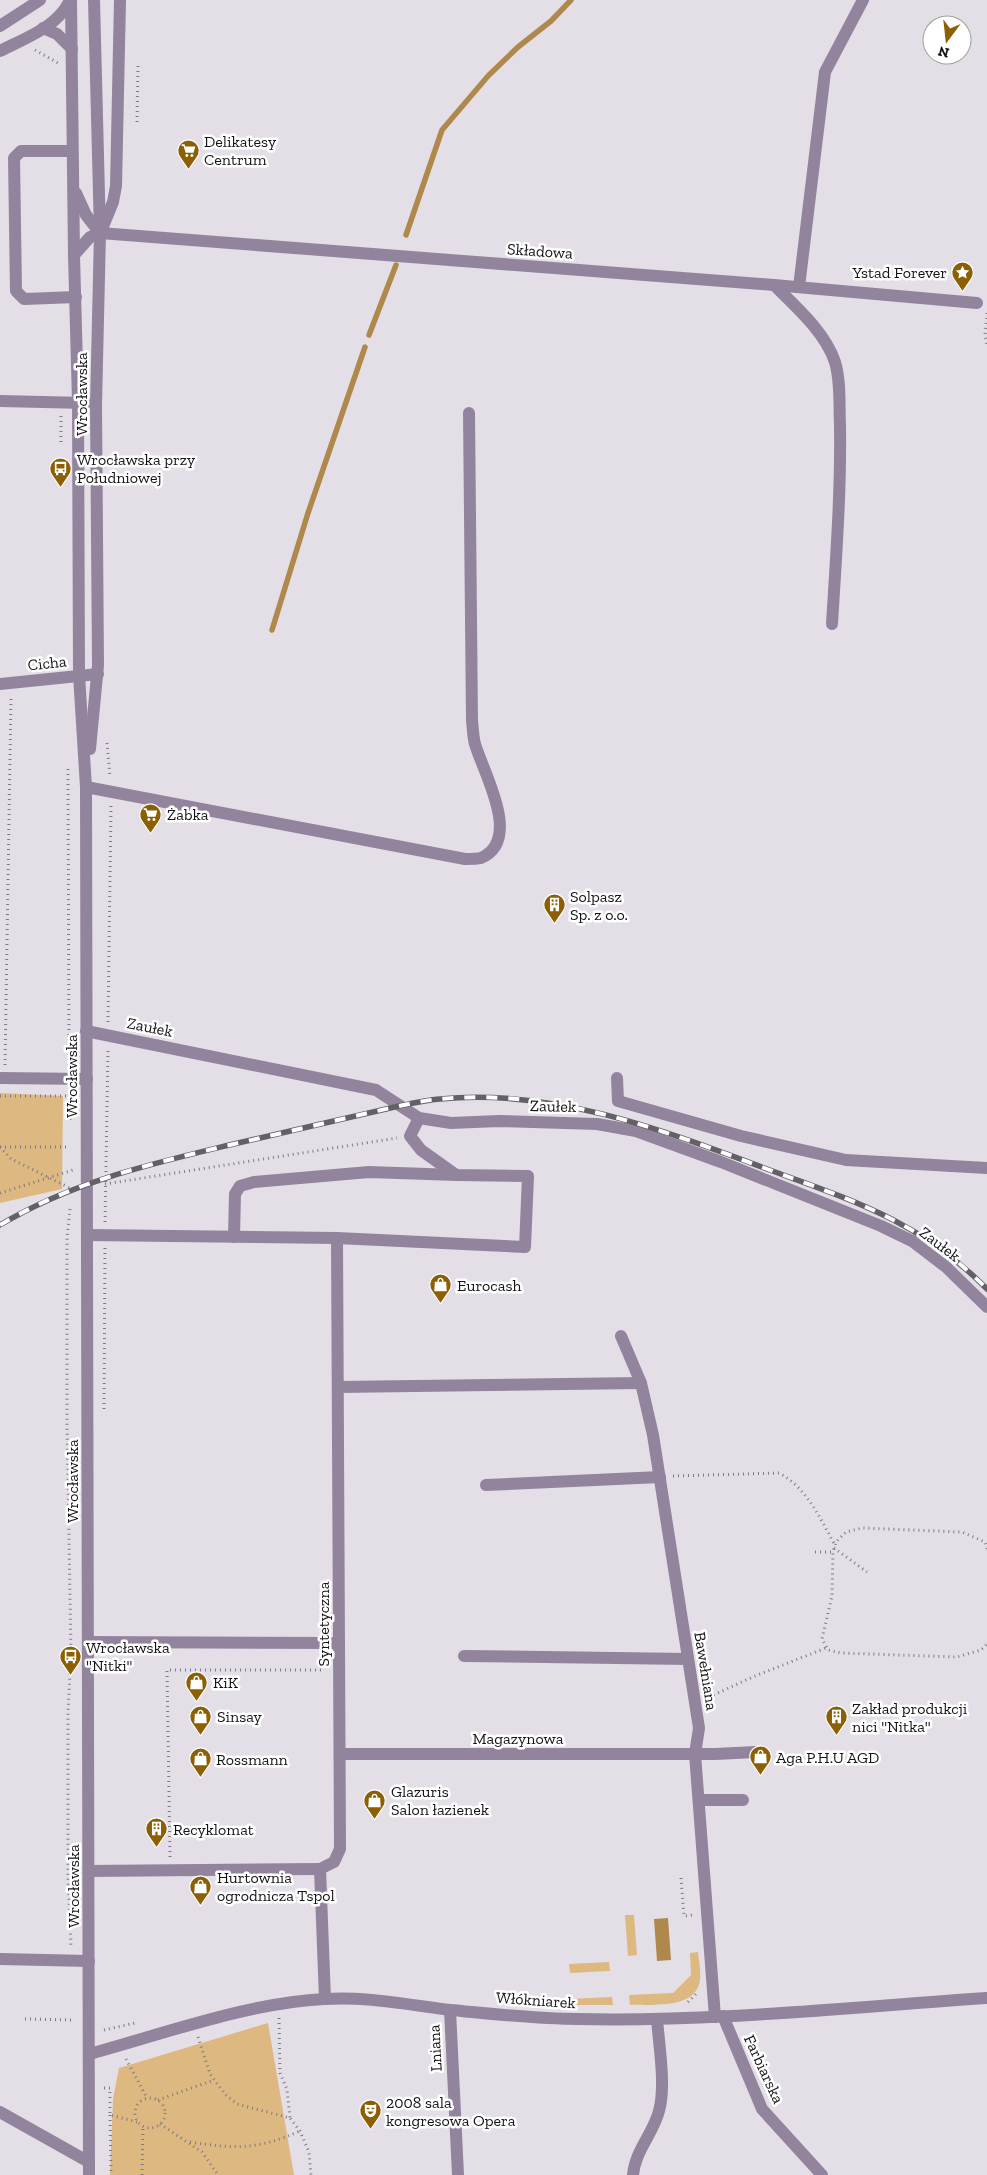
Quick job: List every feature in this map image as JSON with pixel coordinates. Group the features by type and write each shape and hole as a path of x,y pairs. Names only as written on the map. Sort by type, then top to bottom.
{"street":[{"path":"0,26 40,0"},
{"path":"0,50 57,19 70,0"},
{"name":"Wrocławska","path":"70,0 78,402 79,676 86,787 89,2175"},
{"name":"Wrocławska","path":"86,787 98,674 96,405 100,233 94,0"},
{"path":"74,255 90,237 100,233 113,202 116,186 120,0"},
{"path":"800,287 825,72 863,0"},
{"path":"43,28 61,37 72,49"},
{"path":"72,151 21,151 14,158 16,291 24,299 76,297"},
{"path":"73,186 86,215 100,233"},
{"name":"Składowa","path":"100,233 800,287 977,303"},
{"path":"774,285 802,313 826,344 835,362 838,379 841,470 832,624"},
{"path":"0,401 61,401 96,405"},
{"path":"86,787 111,794 465,859 481,858 495,846 500,830 499,809 474,742 472,721 469,414"},
{"name":"Cicha","path":"6,684 98,674"},
{"name":"Zaułek","path":"86,1031 376,1090 419,1118 451,1123 499,1121 597,1124 636,1131 721,1162 912,1241 946,1267 987,1307"},
{"path":"2,1078 87,1079"},
{"path":"617,1078 618,1101 741,1136 846,1160 987,1168"},
{"path":"419,1118 410,1136 421,1150 456,1175"},
{"path":"88,1235 234,1237 337,1238 525,1247 528,1176 369,1172 254,1182 240,1186 235,1194 234,1237"},
{"name":"Syntetyczna","path":"320,1869 334,1862 340,1849 337,1238"},
{"name":"Bawełniana","path":"621,1336 641,1383 660,1477 699,1728 695,1754 719,2017"},
{"path":"338,1387 641,1383"},
{"path":"486,1485 660,1477"},
{"path":"89,1642 339,1643"},
{"path":"464,1656 688,1659"},
{"name":"Magazynowa","path":"340,1754 695,1754 756,1752"},
{"path":"699,1800 743,1800"},
{"path":"89,1871 320,1869 325,1998"},
{"path":"0,1959 89,1961"},
{"name":"Włókniarek","path":"89,2054 196,2030 279,2004 325,1998 404,2003 450,2010 576,2019 657,2019 719,2017 987,1998"},
{"name":"Lniana","path":"450,2010 458,2175"},
{"name":"Farbiarska","path":"719,2017 762,2109 822,2175"},
{"path":"633,2175 638,2156 660,2110 661,2091 657,2019"},
{"path":"0,2112 89,2162"}],"path":[{"path":"31,48 58,63 60,67"},
{"path":"137,122 138,66"},
{"path":"987,313 985,335 987,345"},
{"path":"61,401 61,449"},
{"path":"2,1078 10,885 6,684"},
{"path":"104,1414 105,1184 111,794 107,741"},
{"path":"68,764 70,1129"},
{"path":"0,1096 69,1096"},
{"path":"105,1184 410,1136"},
{"path":"70,1138 71,1155"},
{"path":"0,1147 70,1147"},
{"path":"0,1147 11,1159 72,1189"},
{"path":"71,1163 72,1175"},
{"path":"0,1193 87,1166"},
{"path":"72,1182 67,1238 71,1655 68,1712 68,1877 72,1961"},
{"path":"660,1477 779,1473 790,1479 806,1494 834,1548 867,1572"},
{"path":"826,1648 822,1639 832,1596 834,1548 846,1532 862,1528 941,1530 973,1535 985,1542 987,1549"},
{"path":"815,1552 834,1548"},
{"path":"695,1704 755,1676 826,1648 841,1653 957,1657 981,1650 987,1644"},
{"path":"170,1870 167,1670 340,1670"},
{"path":"682,1878 684,1916 698,1915"},
{"path":"679,2005 688,2002 699,1989"},
{"path":"73,2012 75,2029"},
{"path":"270,2020 288,2016"},
{"path":"279,2018 280,2074 287,2089 290,2118 300,2130 309,2152 311,2175"},
{"path":"25,2019 74,2020"},
{"path":"103,2050 104,2020"},
{"path":"196,2030 206,2033"},
{"path":"188,2038 196,2030"},
{"path":"196,2030 214,2080 226,2095 237,2104 290,2118"},
{"path":"120,2046 147,2098"},
{"path":"118,2060 135,2055"},
{"path":"138,2122 135,2110 140,2101 147,2098 157,2100 214,2080"},
{"path":"103,2081 103,2096"},
{"path":"89,2087 110,2088 111,2175"},
{"path":"110,2115 138,2122 143,2127 152,2128 160,2124 164,2119 164,2109 157,2100"},
{"path":"160,2124 190,2142 202,2152 218,2175"},
{"path":"142,2175 143,2127"},
{"path":"190,2142 221,2147 251,2147 275,2142 300,2130"}],"shaded area":[{"path":"0,1093 63,1096 62,1189 0,1203"},
{"path":"625,1915 634,1915 637,1955 628,1956"},
{"path":"668,1918 671,1960 657,1961 654,1919"},
{"path":"698,1952 700,1980 697,1990 690,1996 682,2001 660,2005 630,2005 629,1995 673,1993 691,1975 690,1953"},
{"path":"609,1962 610,1971 570,1973 569,1964"},
{"path":"612,1997 613,2005 568,2005 568,1999"},
{"path":"268,2023 294,2175 110,2175 113,2099 119,2068"}],"waterway":[{"path":"406,235 442,130 488,76 518,47 551,21 571,0"},
{"path":"369,335 396,265"},
{"path":"272,630 308,513 365,347"}],"railway":[{"path":"0,1225 27,1210 81,1187 166,1160 399,1106 440,1099 483,1097 525,1100 607,1115 688,1140 829,1192 885,1215 911,1230 937,1246 987,1289"}],"place":[{"name":"Delikatesy Centrum","path":"188,169"},
{"name":"Ystad Forever","path":"963,291"},
{"name":"Wrocławska przy Południowej","path":"61,487"},
{"name":"Żabka","path":"151,833"},
{"name":"Solpasz Sp. z o.o.","path":"554,924"},
{"name":"Eurocash","path":"441,1304"},
{"name":"Wrocławska \"Nitki\"","path":"70,1675"},
{"name":"KiK","path":"197,1701"},
{"name":"Sinsay","path":"201,1735"},
{"name":"Zakład produkcji nici \"Nitka\"","path":"836,1736"},
{"name":"Aga P.H.U AGD","path":"760,1776"},
{"name":"Rossmann","path":"200,1778"},
{"name":"Glazuris Salon łazienek","path":"375,1819"},
{"name":"Recyklomat","path":"157,1848"},
{"name":"Hurtownia ogrodnicza Tspol","path":"201,1905"},
{"name":"2008 sala kongresowa Opera","path":"370,2130"}]}
